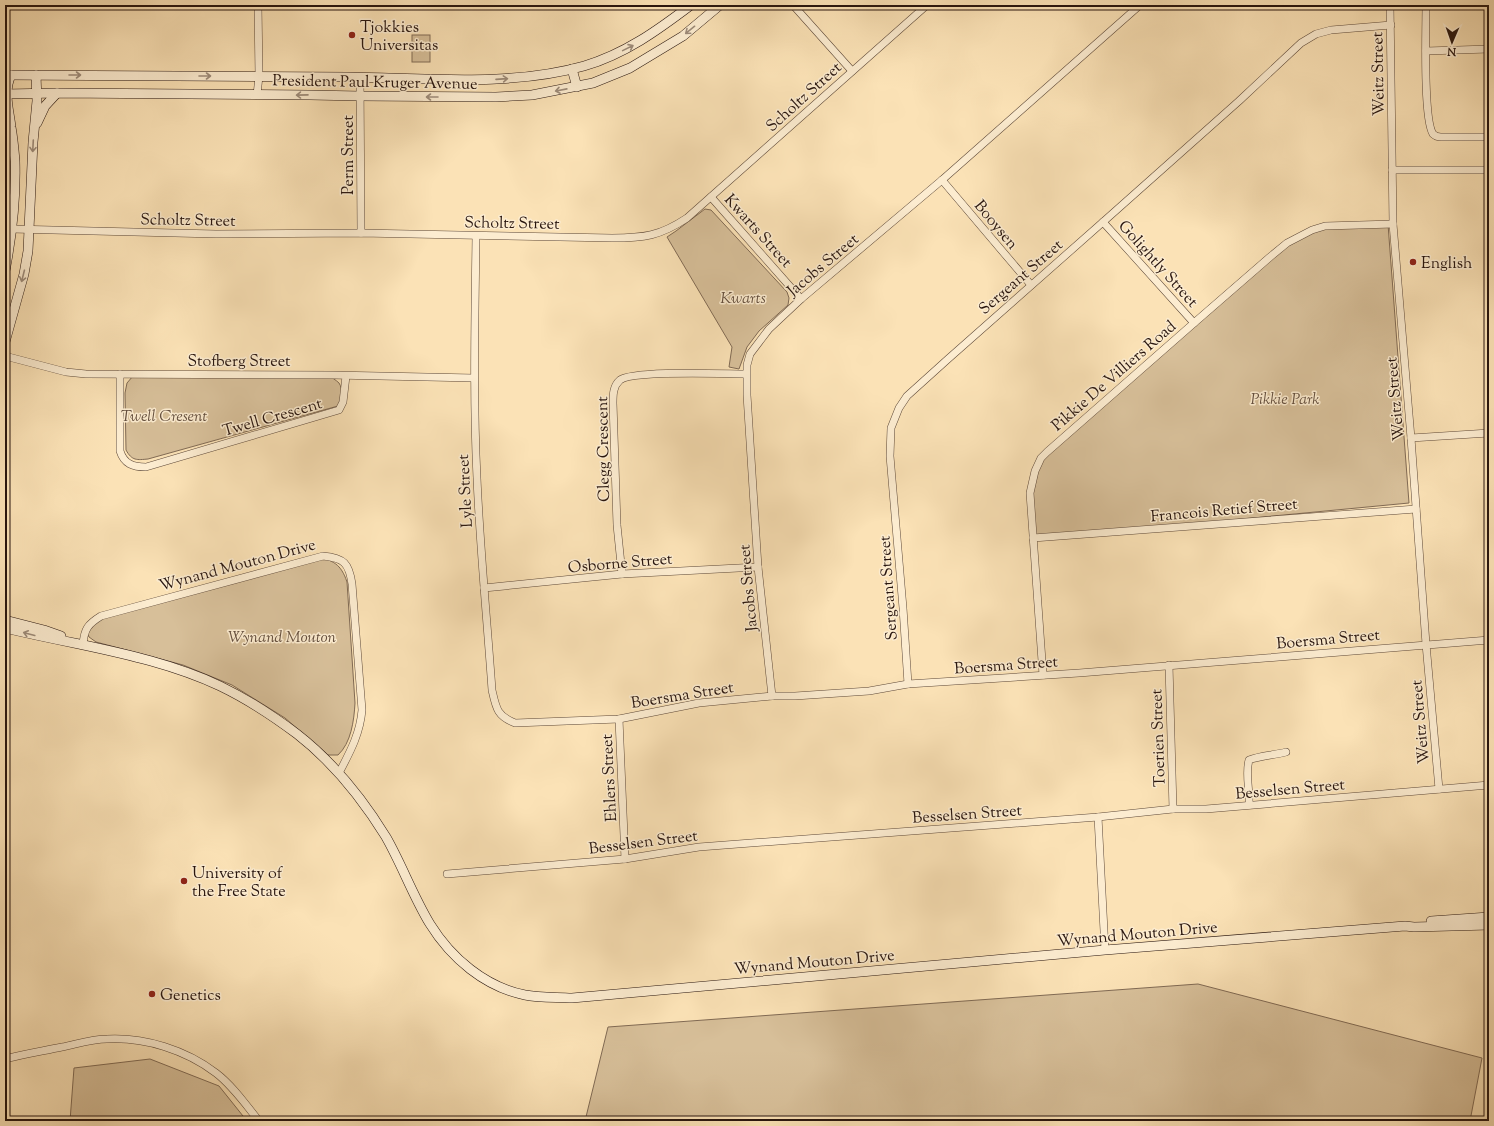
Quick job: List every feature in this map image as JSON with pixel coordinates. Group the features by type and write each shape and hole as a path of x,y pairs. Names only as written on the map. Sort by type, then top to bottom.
{"street":[{"path":"257,95 259,76 258,5"},
{"name":"President Paul Kruger Avenue","path":"8,75 497,79 537,76 572,69 595,62 635,45 691,5"},
{"name":"President Paul Kruger Avenue","path":"6,94 310,94 496,97 532,95 593,83 630,68 683,36 720,5"},
{"path":"793,5 852,71"},
{"name":"Scholtz Street","path":"12,229 216,234 361,233 632,238 651,236 672,228 686,218 927,5"},
{"name":"Jacobs Street","path":"772,696 758,567 746,374 750,354 769,328 801,299 942,180 1140,5"},
{"name":"Weitz Street","path":"1390,5 1393,224 1439,789"},
{"path":"1426,5 1428,114 1430,127 1433,134 1437,137 1489,137"},
{"name":"Sergeant Street","path":"908,684 903,608 890,469 890,438 894,418 907,396 1239,101 1301,43 1316,34 1331,30 1391,25"},
{"path":"1426,51 1489,49"},
{"path":"572,69 577,87"},
{"path":"5,271 12,229 15,179 15,159 6,94 8,75"},
{"path":"5,342 24,274 28,251 37,94 36,75"},
{"name":"Perm Street","path":"360,77 361,233"},
{"path":"35,129 45,106 57,93"},
{"path":"1392,170 1489,170"},
{"name":"Booysen","path":"942,180 1031,285"},
{"name":"Kwarts Street","path":"711,197 801,299"},
{"name":"Golightly Street","path":"1103,222 1194,323"},
{"name":"Pikkie De Villiers Road","path":"1043,675 1030,494 1034,475 1041,458 1287,243 1324,226 1393,224"},
{"name":"Lyle Street","path":"476,236 474,378 477,477 492,690 495,705 499,714 506,720 515,724 526,724"},
{"name":"Stofberg Street","path":"5,356 66,372 120,374 474,378"},
{"name":"Clegg Crescent","path":"622,574 617,525 613,403 614,389 619,380 629,376 672,373 746,374"},
{"name":"Twell Crescent","path":"120,374 120,451 126,462 137,467 146,467 339,410 343,402 346,376"},
{"path":"1411,438 1489,433"},
{"name":"Francois Retief Street","path":"1033,538 1416,509"},
{"name":"Wynand Mouton Drive","path":"82,644 89,624 101,616 323,556 335,557 341,560 346,564 350,571 352,584 362,710 360,730 339,773"},
{"name":"Osborne Street","path":"484,588 622,574 758,567"},
{"name":"Wynand Mouton Drive","path":"5,620 44,630 82,644"},
{"name":"Wynand Mouton Drive","path":"5,628 36,636 82,644 189,673 220,686 266,712 318,752 357,794 386,837 430,924 443,942 470,969 485,980 504,990 526,995 572,998 1105,950 1405,926 1488,921"},
{"name":"Boersma Street","path":"526,724 619,719 700,703 772,696 869,691 908,684 1043,675 1489,640"},
{"name":"Toerien Street","path":"1169,665 1173,809"},
{"name":"Ehlers Street","path":"619,719 625,859"},
{"path":"1248,805 1247,767 1249,760 1286,752"},
{"name":"Besselsen Street","path":"447,874 625,859 699,847 1098,817 1173,809 1206,809 1489,785"},
{"path":"1098,817 1105,950"},
{"path":"5,1059 93,1040 120,1039 143,1042 172,1050 202,1064 217,1074 227,1083 259,1121"}],"green space":[{"path":"412,35 430,35 430,62 412,62"},
{"name":"Kwarts","path":"705,209 711,210 787,292 789,298 788,305 759,331 747,347 739,369 729,367 732,347 667,237"},
{"name":"Pikkie Park","path":"1388,224 1409,503 1169,526 1034,536 1032,478 1038,462 1288,244 1322,228"},
{"name":"Twell Cresent","path":"327,375 340,385 342,398 338,406 148,459 135,459 130,456 126,450 125,393 127,383 133,376"},
{"name":"Wynand Mouton","path":"316,557 332,561 336,564 342,571 347,582 355,703 353,724 349,738 338,755 328,755 285,718 232,685 183,665 96,642 89,637 86,631 92,620"},
{"path":"1198,984 1482,1058 1470,1121 585,1121 608,1027"},
{"path":"150,1059 219,1086 247,1121 70,1121 74,1068"}],"place":[{"name":"Tjokkies Universitas","path":"352,35"},
{"name":"English","path":"1413,262"},
{"name":"University of the Free State","path":"184,881"},
{"name":"Genetics","path":"152,994"}]}
